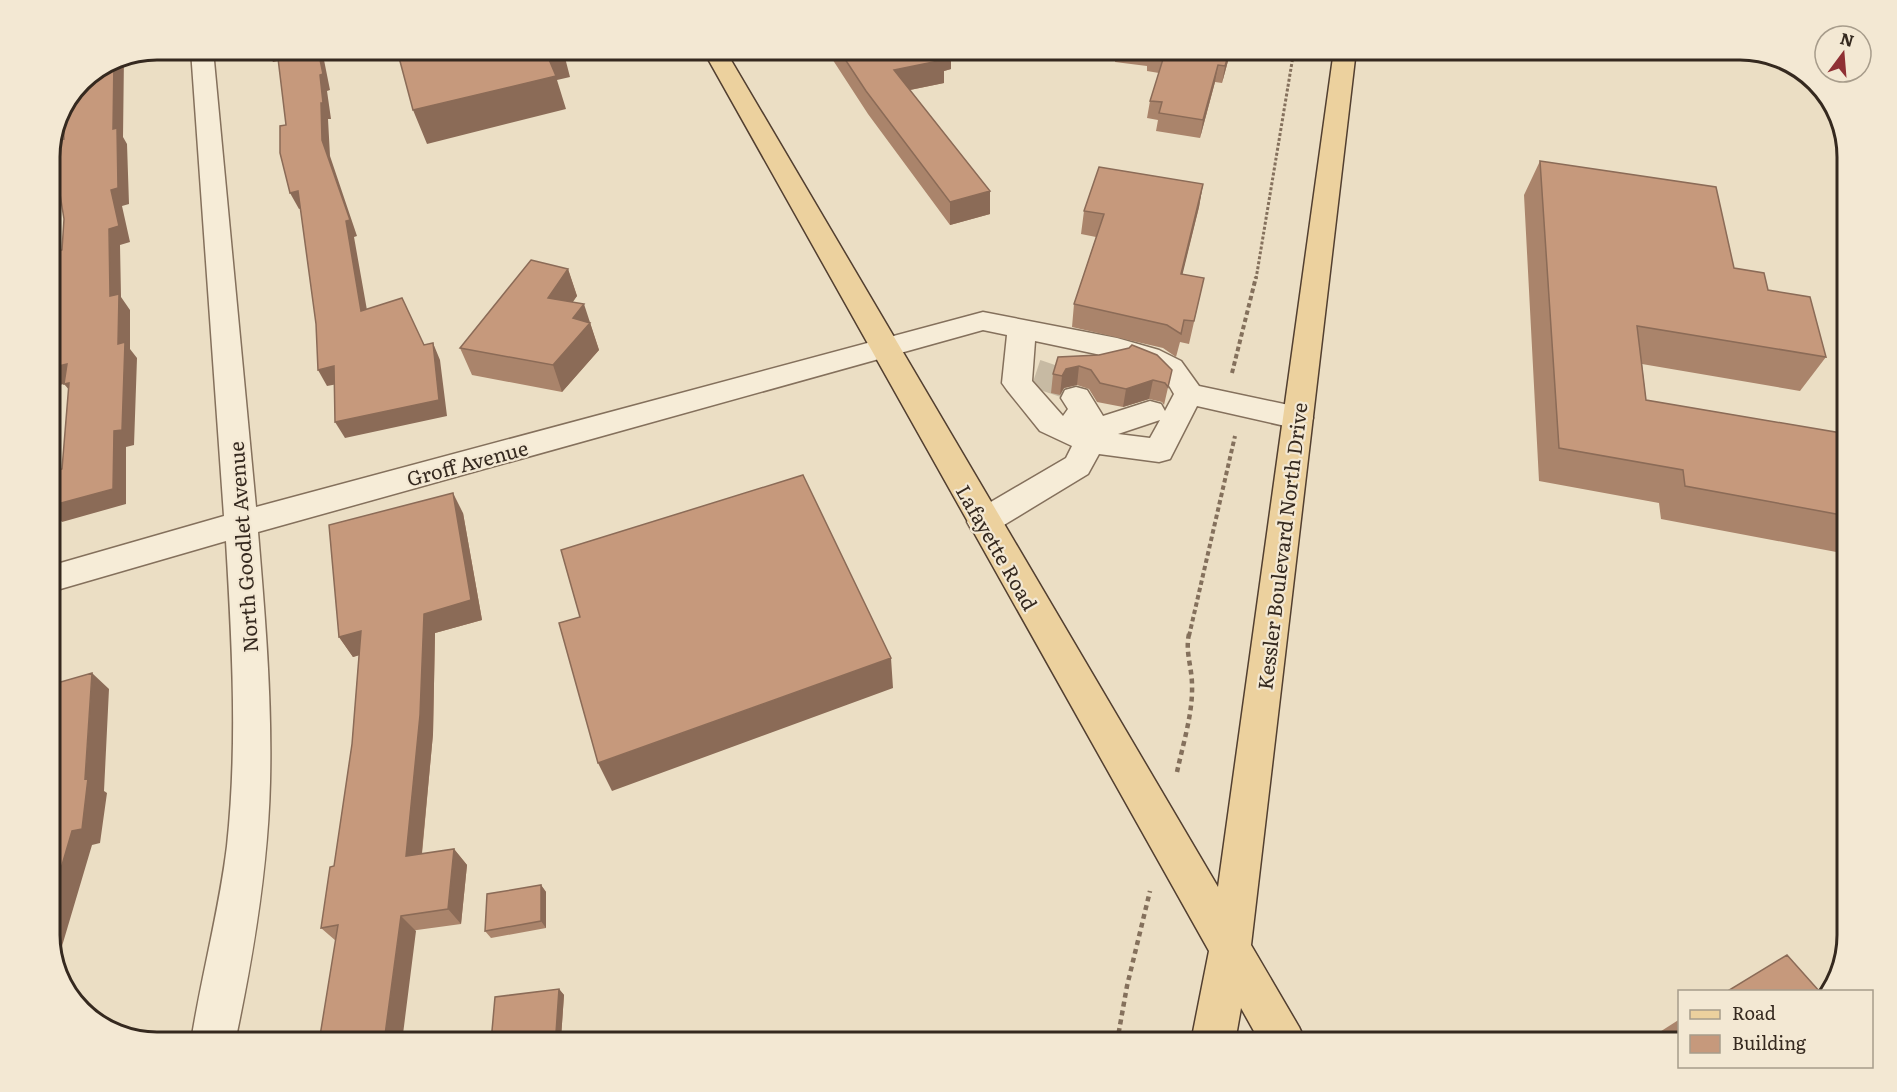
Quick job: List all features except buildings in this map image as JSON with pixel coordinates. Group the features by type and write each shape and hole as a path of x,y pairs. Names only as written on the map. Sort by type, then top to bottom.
{"main road":[{"name":"Lafayette Road","path":"720,60 983,522 1278,1032"},
{"name":"Kessler Boulevard North Drive","path":"1215,1032 1230,948 1344,60"}],"street":[{"name":"North Goodlet Avenue","path":"203,60 241,524 252,691 249,821 236,928 215,1032"},
{"name":"Groff Avenue","path":"60,576 241,524 983,321 1022,329 1132,382 1159,358 1180,376 1189,394"},
{"path":"1022,329 1017,383 1051,423 1093,436 1159,451 1189,394 1234,406 1298,418"},
{"path":"1093,436 1075,377 1132,382"},
{"path":"983,522 1077,466 1093,436 1132,382"},
{"path":"1046,392 1093,436"}],"path":[{"path":"1119,1032 1127,986 1164,834 1191,707 1192,684 1186,647 1236,428 1231,376 1258,266 1292,60"}],"tunnel":[{"path":"1046,392 1055,365"}]}
